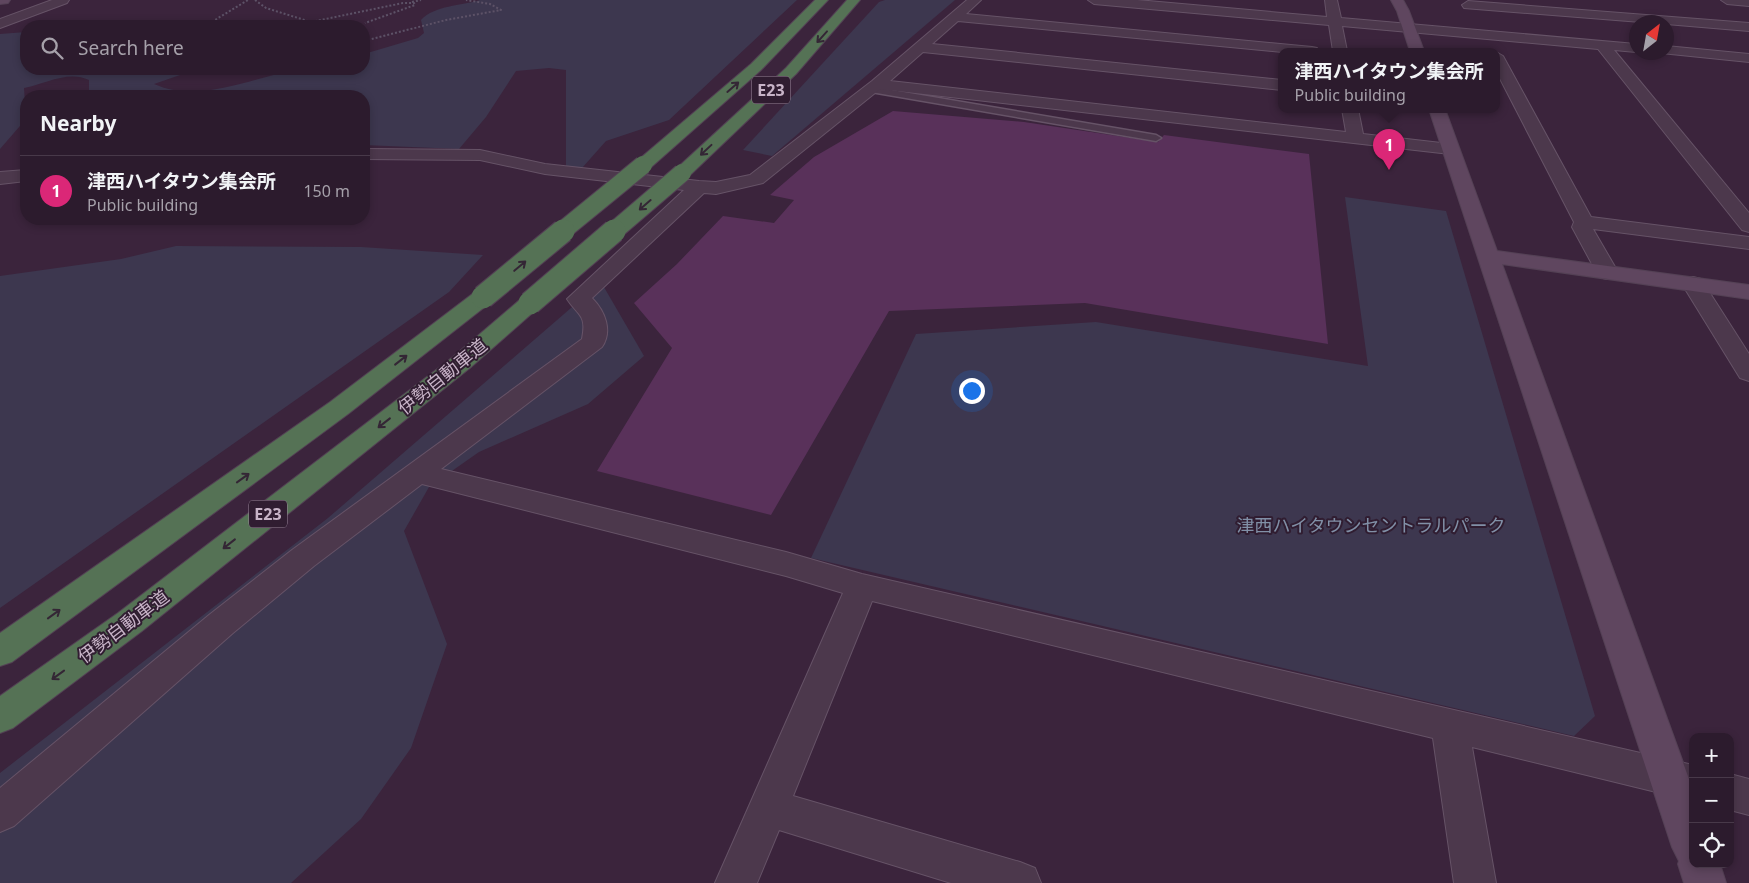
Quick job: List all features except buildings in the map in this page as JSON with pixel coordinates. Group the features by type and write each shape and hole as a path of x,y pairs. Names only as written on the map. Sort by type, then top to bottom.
{"highway":[{"name":"伊勢自動車道","path":"0,652 339,408 483,297 643,165 756,67 822,0"},
{"name":"伊勢自動車道","path":"0,717 145,610 462,362 530,303 691,180 854,0"}],"street":[{"path":"0,24 63,0"},
{"path":"370,154 480,155 545,169 691,180 716,188 756,179 920,48 975,0"},
{"path":"1094,0 1629,47"},
{"path":"1331,0 1340,48"},
{"path":"1397,0 1416,48"},
{"path":"1727,0 1749,2"},
{"path":"1466,2 1749,27"},
{"path":"1466,2 1493,48"},
{"path":"956,17 1281,48"},
{"path":"1602,45 1749,226"},
{"path":"920,48 1278,85"},
{"path":"1674,51 1749,58"},
{"path":"1726,56 1743,72"},
{"path":"1500,64 1584,222 1582,227 1607,272"},
{"path":"872,86 1450,148"},
{"path":"1351,113 1355,138"},
{"path":"1438,113 1488,256 1681,780 1689,825"},
{"path":"0,178 20,176"},
{"path":"0,813 221,624 303,558 593,342 597,329 595,319 586,303 578,299 691,180"},
{"path":"1584,222 1749,243"},
{"path":"1488,256 1749,292"},
{"path":"1693,284 1740,347 1749,373"},
{"path":"417,473 786,564 862,586 1681,780"},
{"path":"736,883 862,586"},
{"path":"1450,726 1475,883"},
{"path":"1734,793 1749,797"},
{"path":"768,808 1020,883"},
{"path":"1700,868 1705,883"}],"lane":[{"path":"872,86 1156,138"}],"path":[{"path":"216,20 248,0"},
{"path":"255,0 274,11 304,20"},
{"path":"321,20 421,0"},
{"path":"370,39 446,20 501,10 490,4 466,0"},
{"path":"370,21 407,9 415,5 412,2"}],"green space":[{"path":"480,0 797,0 669,120 606,141 582,168 566,168 566,70 549,68 516,71 486,117 459,149 370,145 370,90 207,90 273,75 370,75 370,52 418,38 424,33 421,20 433,11"},
{"path":"885,0 955,0 772,156 743,150 879,2"},
{"path":"20,32 20,75 180,75 154,84 180,90 89,90 89,80 73,76 24,88 24,90 20,90 20,126 0,149 0,34"},
{"name":"津西ハイタウンセントラルパーク","path":"1345,197 1446,211 1595,716 1574,736 811,558 916,334 1096,322 1368,366"},
{"path":"176,246 361,247 483,255 449,292 0,608 0,276 121,259"},
{"path":"601,282 644,356 588,404 479,452 429,487 404,531 447,644 411,748 361,819 291,883 0,883 0,773 328,518"}],"shaded area":[{"path":"893,111 1024,122 1158,142 1164,135 1309,154 1328,344 1085,303 889,311 771,515 597,471 672,348 634,303 677,264 723,216 774,223 794,200 770,195 814,157"}],"place":[{"name":"津西ハイタウン集会所","path":"1389,170"}]}
